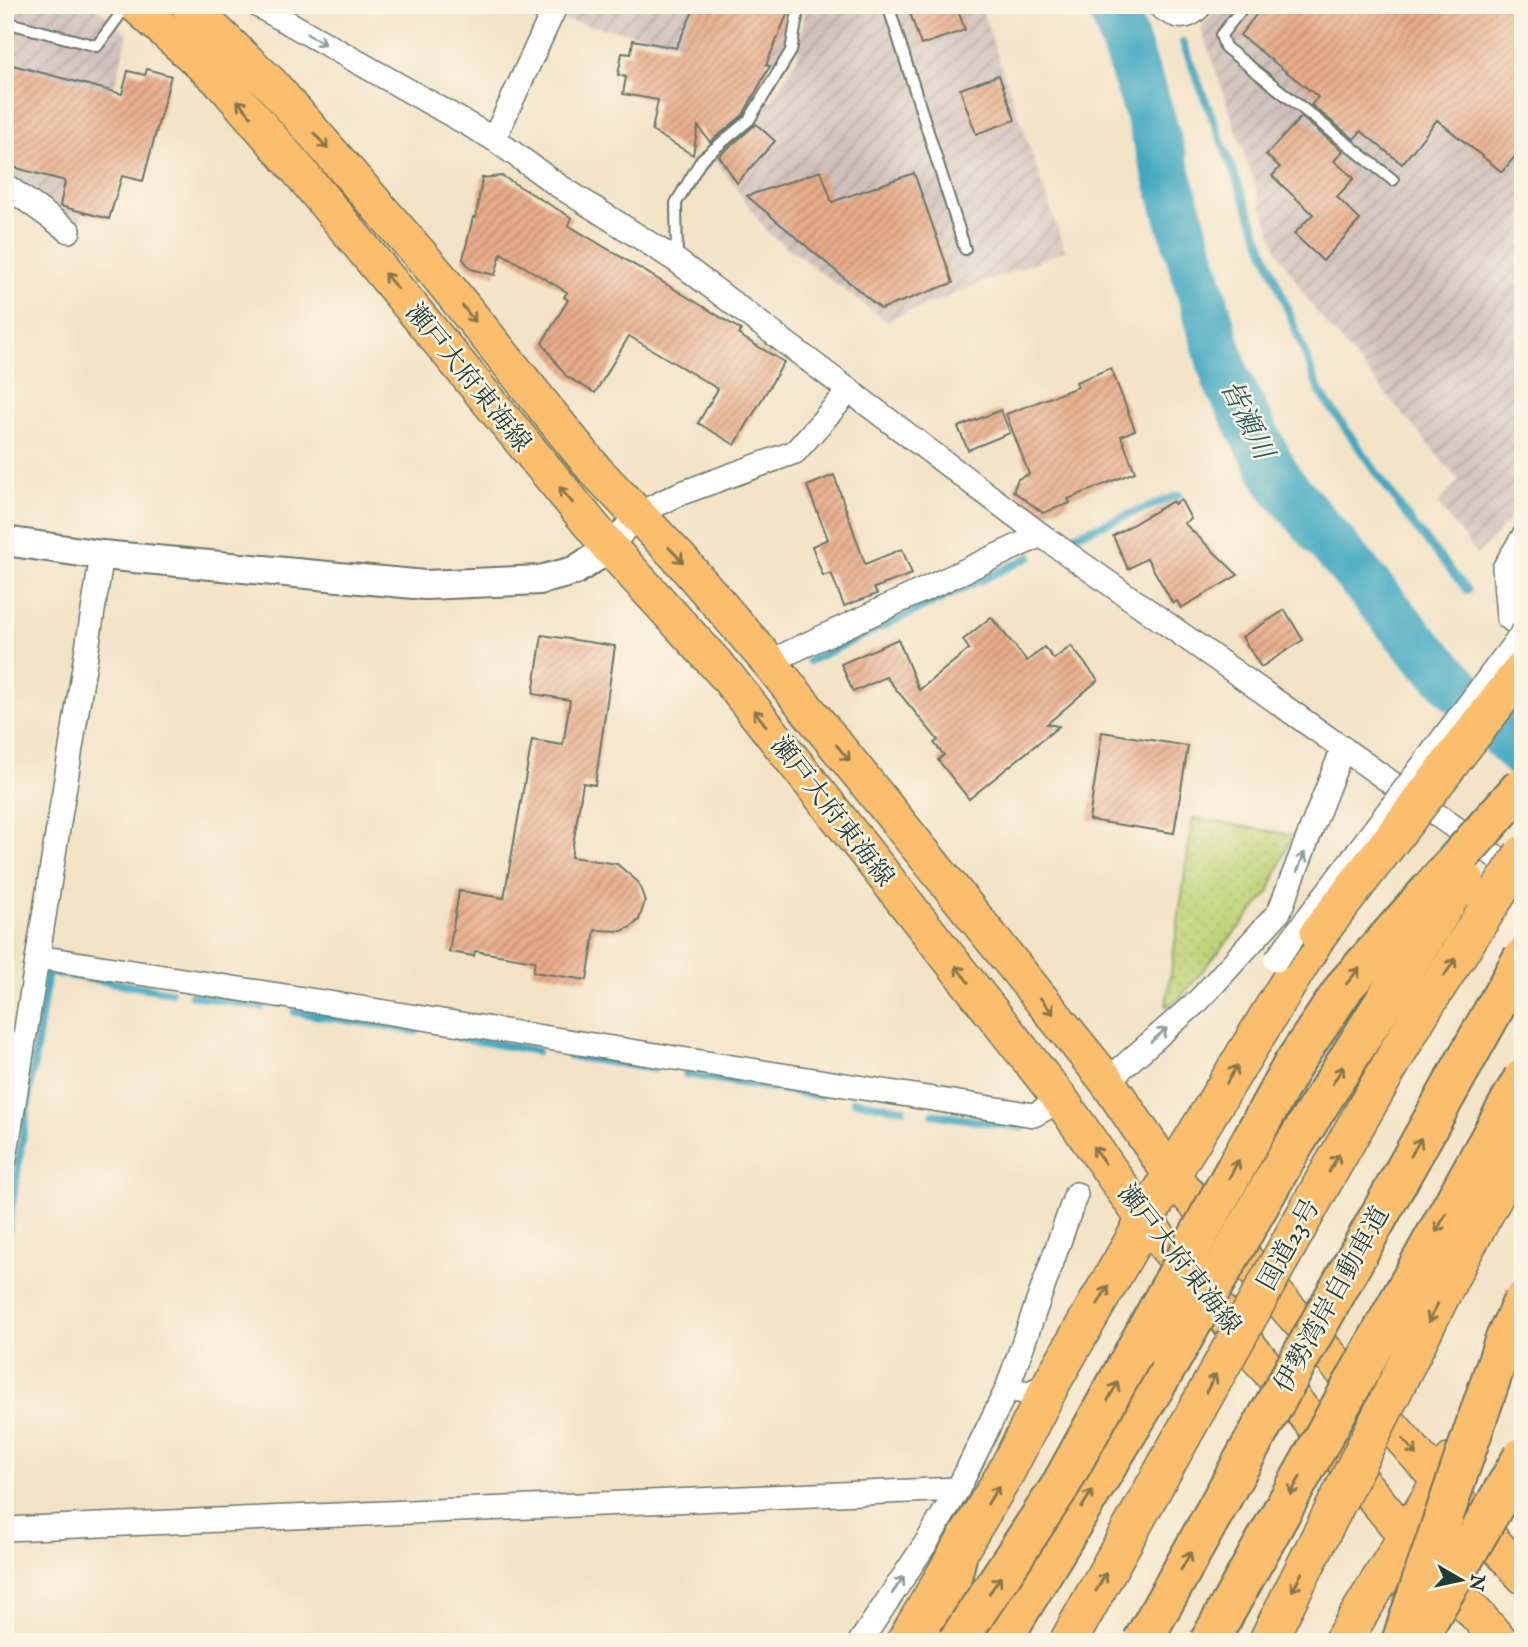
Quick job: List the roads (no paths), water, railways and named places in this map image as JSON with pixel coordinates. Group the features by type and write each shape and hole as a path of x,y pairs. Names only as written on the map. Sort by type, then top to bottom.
{"highway":[{"path":"905,1642 1005,1474 1052,1382 1171,1175 1319,933 1523,669"},
{"path":"957,1642 1059,1488 1293,1064 1346,985 1523,785"},
{"path":"1001,1642 1170,1362 1289,1153 1451,895 1523,822"},
{"name":"国道23号","path":"1068,1642 1419,1015 1523,854"},
{"name":"伊勢湾岸自動車道","path":"1142,1642 1523,957"},
{"path":"1209,1642 1523,1078"},
{"path":"1267,1642 1460,1258 1523,1145"},
{"path":"1408,1634 1504,1341 1523,1300"},
{"path":"1342,1642 1523,1341"},
{"path":"1408,1634 1523,1455"},
{"path":"936,1642 958,1553"}],"main road":[{"name":"瀬戸大府東海線","path":"136,5 223,83 291,161 610,548 725,674 1061,1100 1145,1221 1407,1537 1501,1642"},
{"name":"瀬戸大府東海線","path":"188,5 271,84 436,273 595,470 680,559 769,662 1107,1080 1171,1175 1523,1576"}],"street":[{"path":"257,5 494,139 556,184 677,261 1041,535 1523,875"},
{"path":"494,139 556,5"},
{"path":"1158,5 1183,19 1191,17 1201,5"},
{"path":"5,186 69,231"},
{"path":"5,541 102,555 425,585 540,580 574,571 610,548 636,515 679,494 795,452 850,390"},
{"path":"769,662 1041,535"},
{"path":"1200,999 1215,1001 1258,959 1276,960 1523,631 1508,617 1504,568 1523,537"},
{"path":"5,1159 102,555"},
{"path":"1107,1080 1200,999 1279,912 1343,748"},
{"path":"38,957 1034,1115 1061,1100"},
{"path":"860,1642 928,1540 958,1489 1007,1389 1076,1194"},
{"path":"1007,1389 1029,1393 1052,1382"},
{"path":"5,1529 958,1489"}],"lane":[{"path":"5,22 97,46 127,5"},
{"path":"677,261 676,203 702,159 749,120 791,51 799,5"},
{"path":"888,5 965,248"},
{"path":"1245,5 1221,35 1225,47 1393,180"}],"waterway":[{"name":"皆瀬川","path":"1112,5 1149,112 1226,379 1278,480 1420,648 1523,755"},
{"path":"1183,43 1320,392 1411,522 1467,590"},
{"path":"1076,535 1179,495"},
{"path":"809,661 1030,557"},
{"path":"6,1244 48,972 171,992"},
{"path":"192,995 262,1007"},
{"path":"295,1012 416,1031"},
{"path":"455,1037 537,1051"},
{"path":"570,1056 654,1069"},
{"path":"686,1074 819,1096"},
{"path":"854,1101 903,1109"},
{"path":"933,1114 1023,1128"}]}
